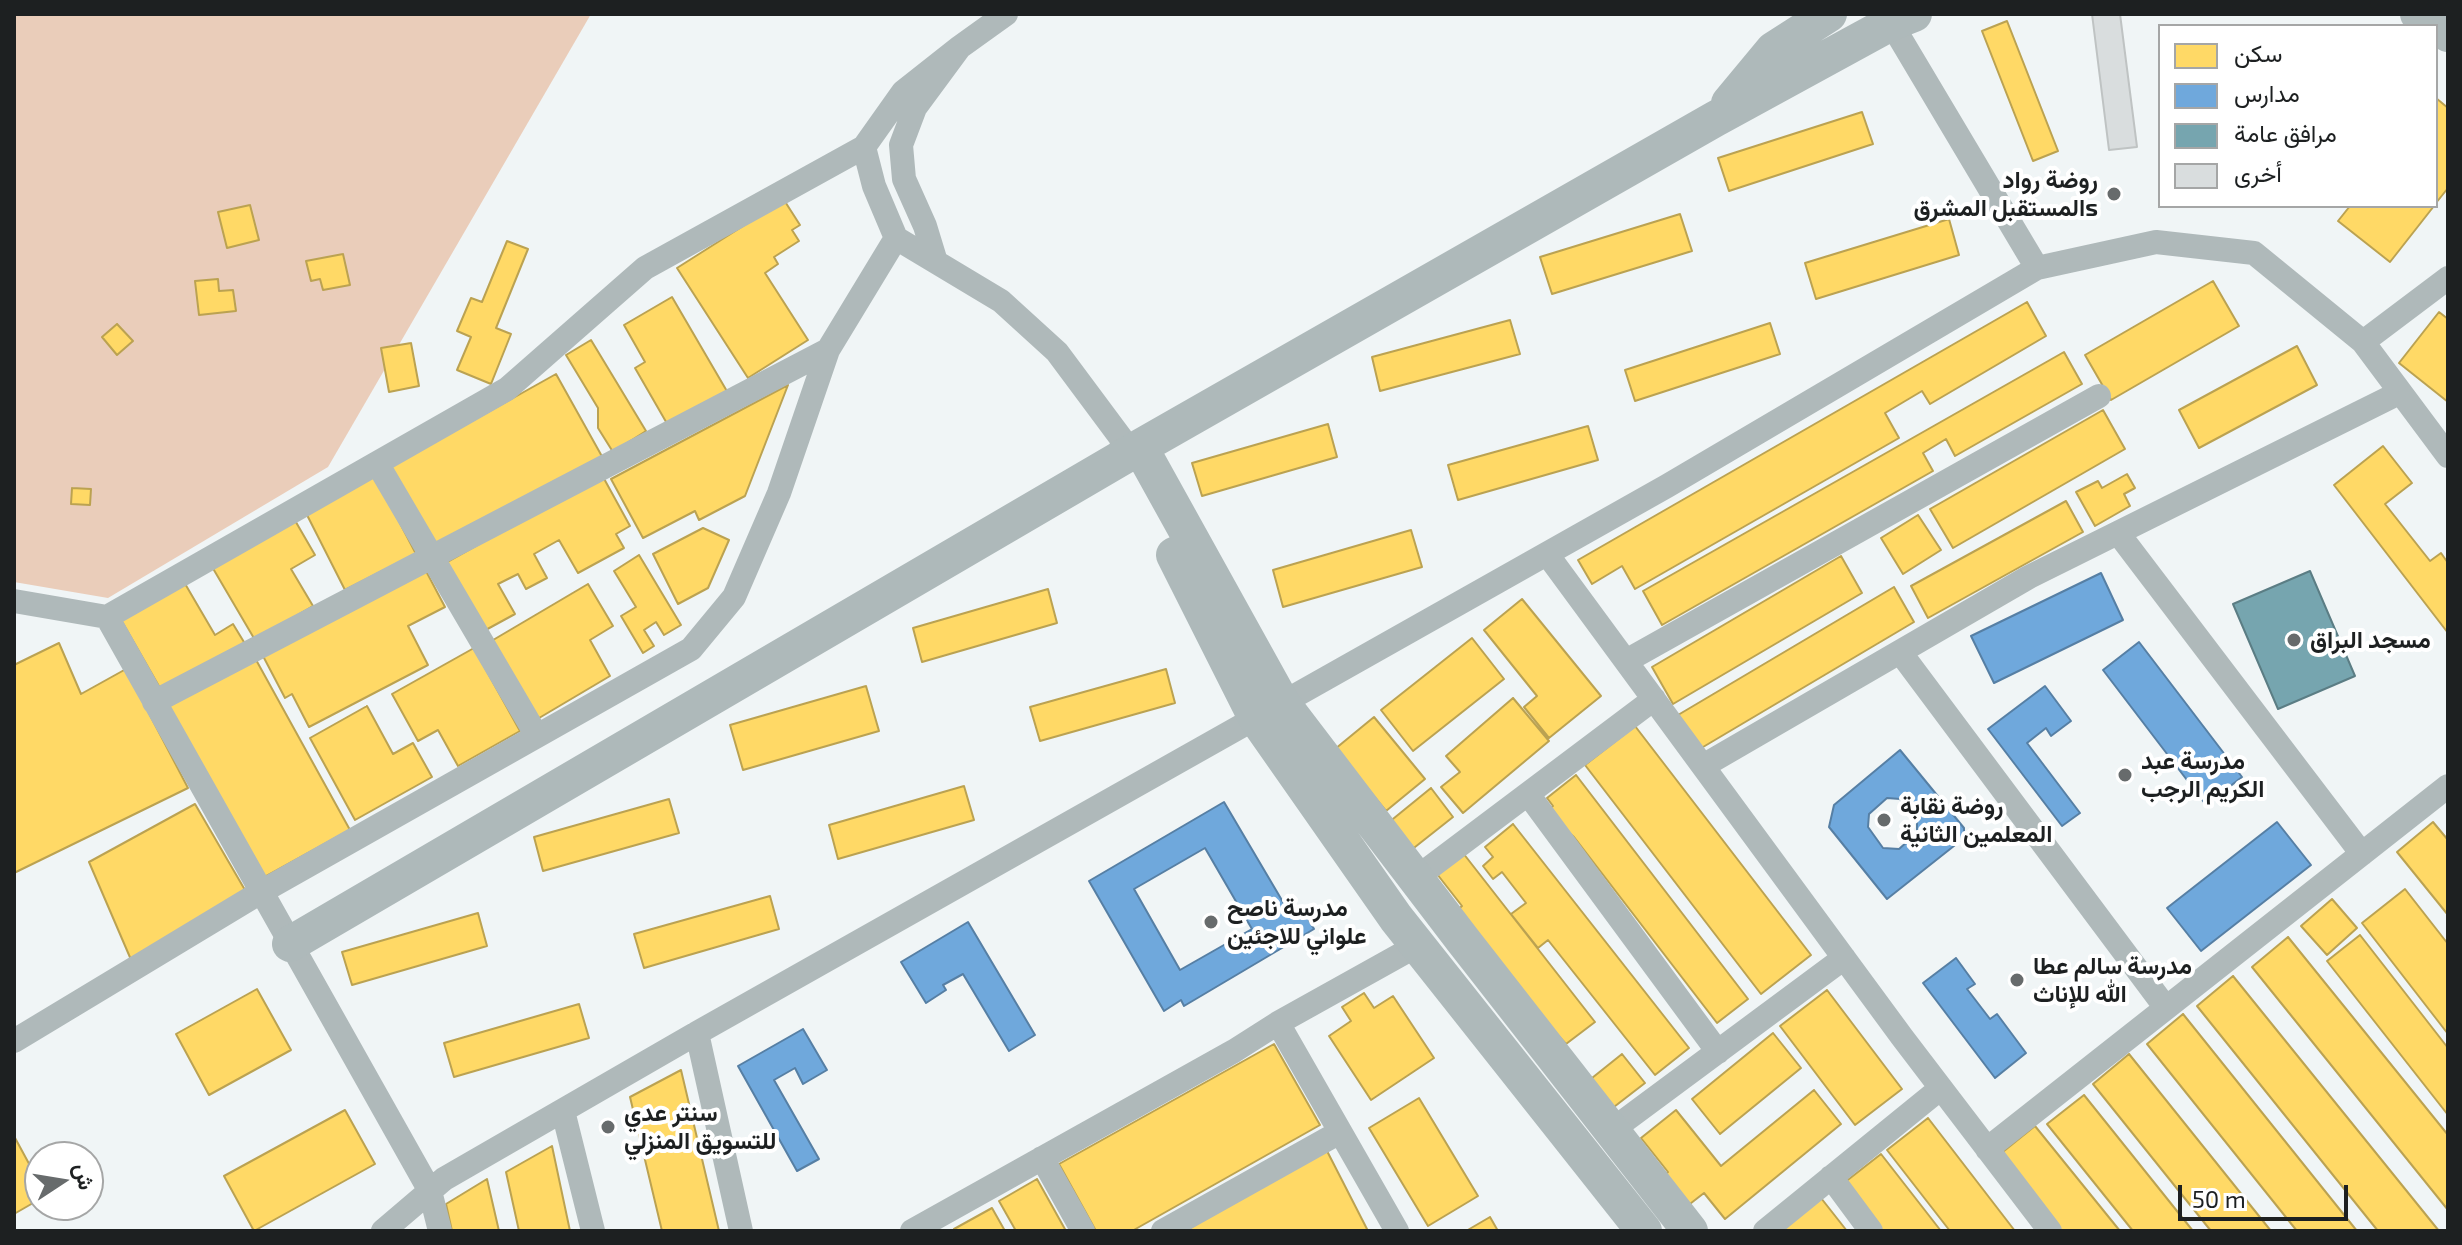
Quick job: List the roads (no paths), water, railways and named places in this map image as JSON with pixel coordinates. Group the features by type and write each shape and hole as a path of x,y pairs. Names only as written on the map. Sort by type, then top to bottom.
{"main road":[{"path":"1715,119 1773,50 1829,14"},
{"path":"290,944 1128,447 1715,119 1903,19"},
{"path":"1128,447 1269,710 1396,918 1644,1231"},
{"path":"1269,710 1416,878 1690,1231"}],"street":[{"path":"14,601 107,617 507,389 645,268 864,147 903,92 1006,14"},
{"path":"1903,19 2037,268"},
{"path":"936,262 925,226 904,179 901,145 915,108 960,47"},
{"path":"864,147 874,186 896,238 1001,301 1057,352 1128,447"},
{"path":"14,1041 261,892 691,649 734,597 779,493 828,350 896,238"},
{"path":"383,1231 444,1179 1681,478 2037,268 2156,242 2254,253 2363,342 2448,456"},
{"path":"2363,342 2448,278"},
{"path":"154,702 828,350"},
{"path":"1703,766 2029,577 2399,393"},
{"path":"1626,661 2099,396"},
{"path":"377,463 537,736"},
{"path":"2118,533 2362,854"},
{"path":"1547,554 1844,958 2050,1231"},
{"path":"107,617 430,1191 440,1231"},
{"path":"1900,652 2166,1008"},
{"path":"1416,878 1654,699"},
{"path":"1987,1149 2448,786"},
{"path":"1528,794 1718,1052"},
{"path":"912,1231 940,1224 1042,1158 1418,945"},
{"path":"1612,1130 1844,958"},
{"path":"1278,1023 1397,1231"},
{"path":"697,1033 741,1231"},
{"path":"1765,1231 1941,1088"},
{"path":"563,1111 593,1231"},
{"path":"1163,1231 1340,1132"},
{"path":"1042,1158 1083,1231"},
{"path":"1831,1177 1871,1231"}],"place":[{"name":"روضة رواد المستقبل المشرقs","path":"2114,194"},
{"name":"مسجد البراق","path":"2294,640"},
{"name":"مدرسة عبد الكريم الرجب","path":"2125,775"},
{"name":"روضة نقابة المعلمين الثانية","path":"1884,820"},
{"name":"مدرسة ناصح علواني للاجئين","path":"1211,922"},
{"name":"مدرسة سالم عطا الله للإناث","path":"2017,980"},
{"name":"سنتر عدي للتسويق المنزلي","path":"608,1127"}]}
